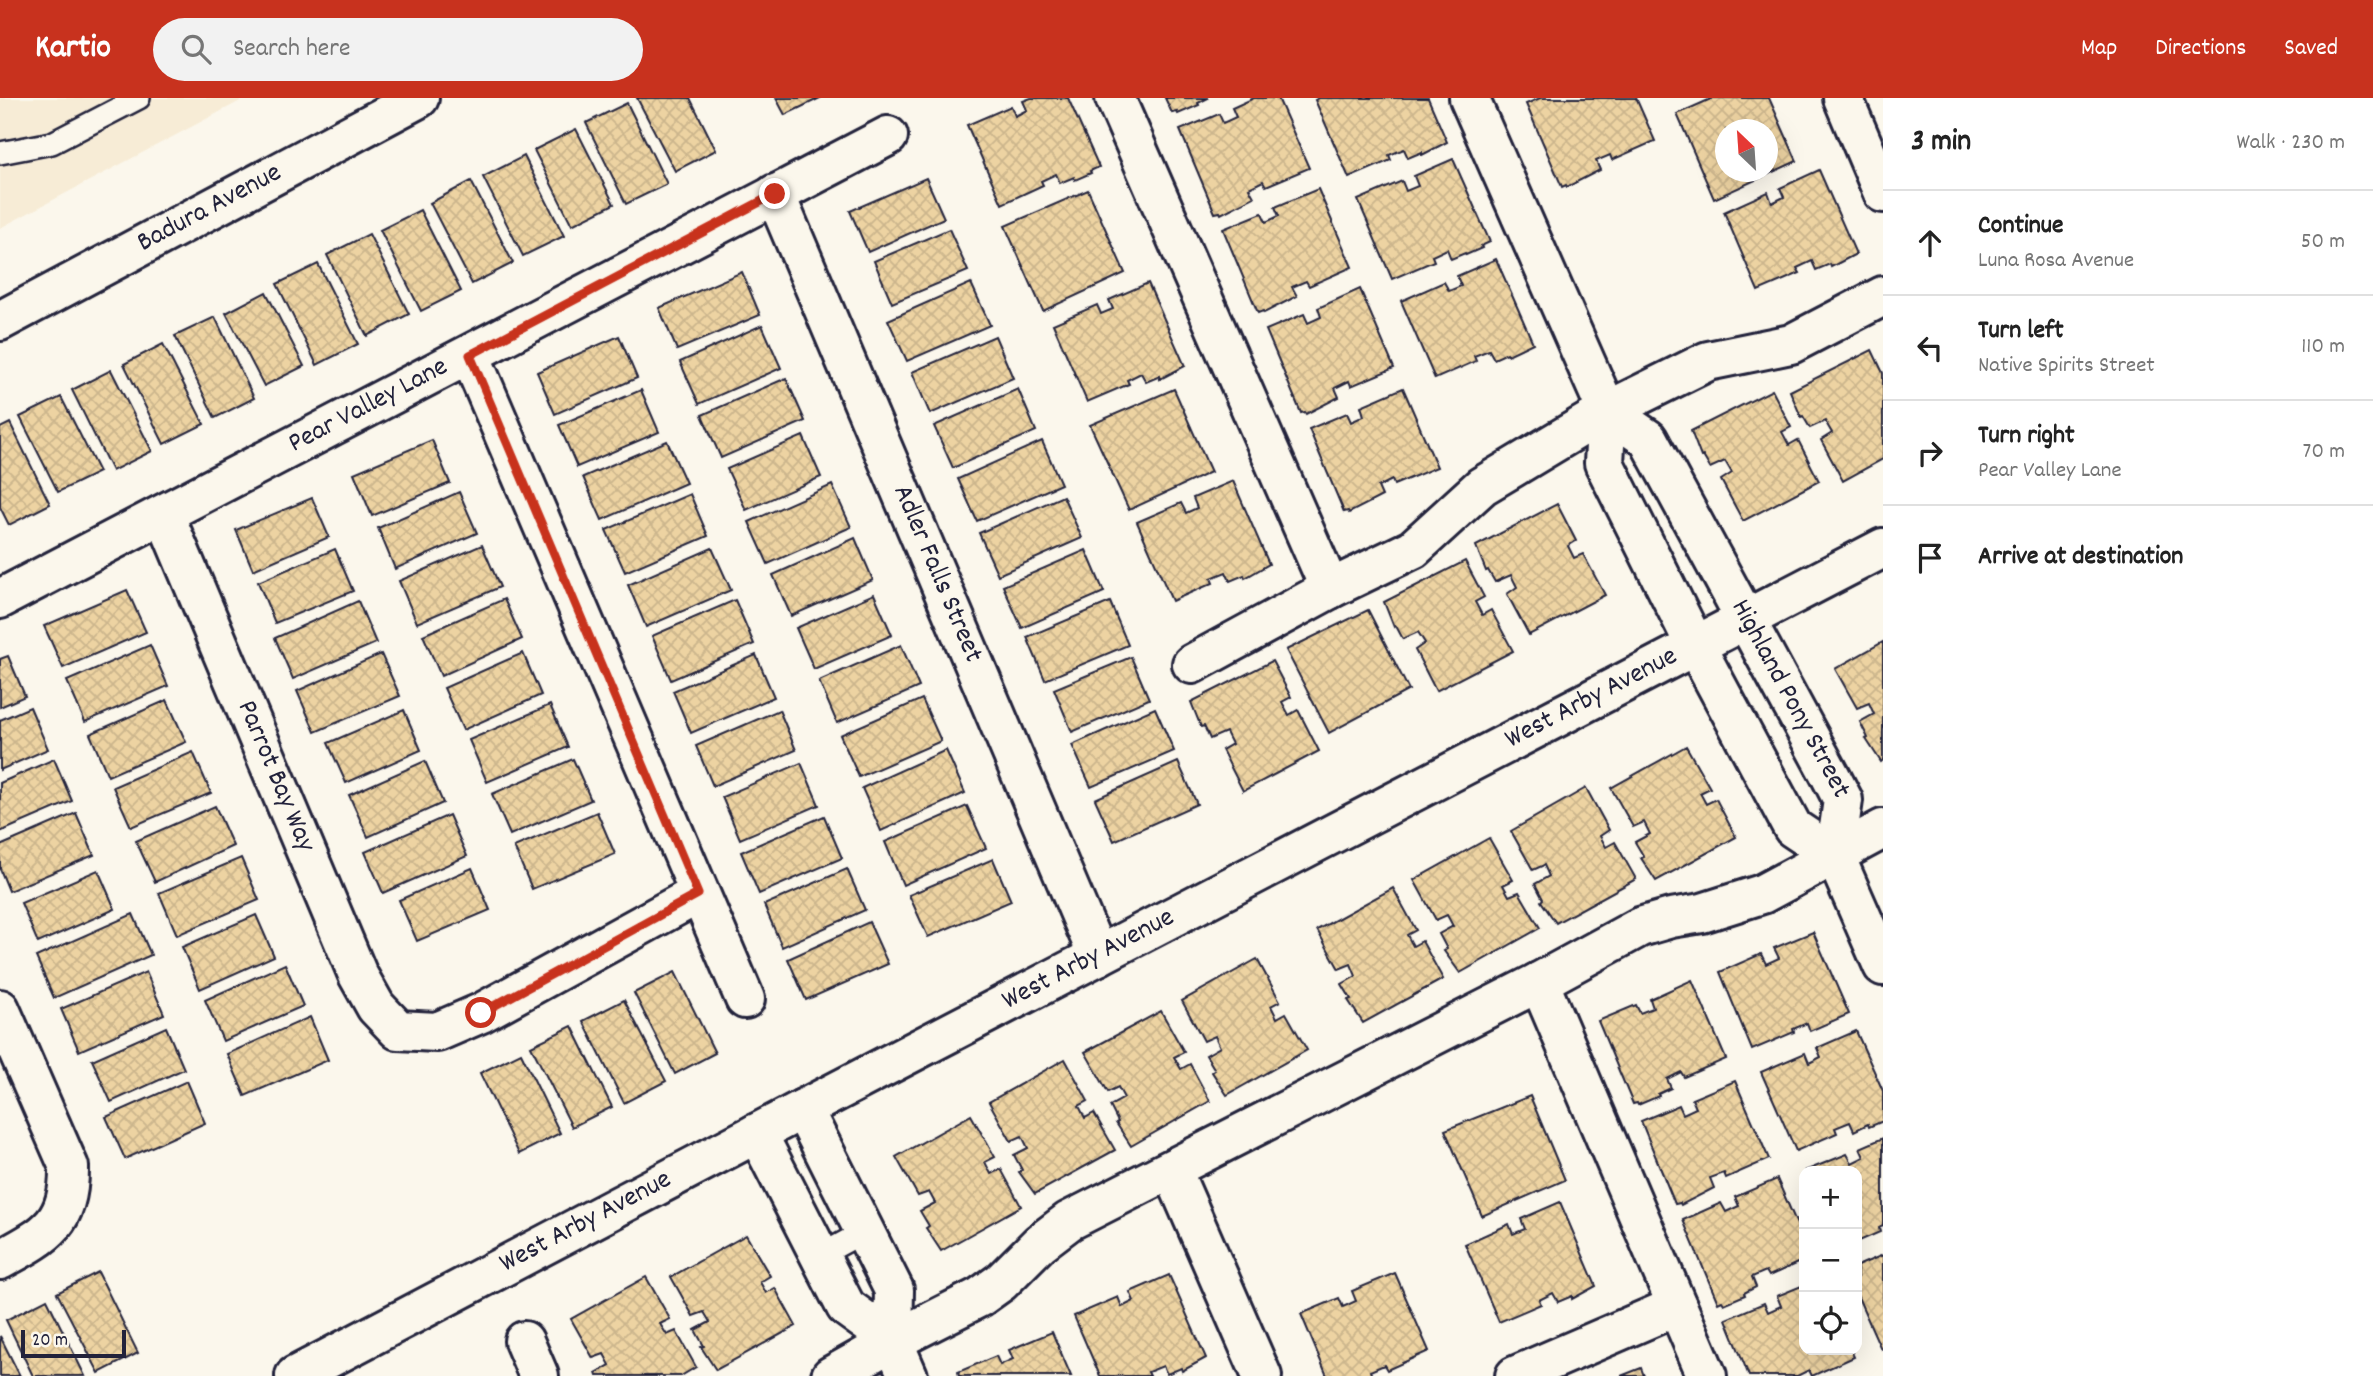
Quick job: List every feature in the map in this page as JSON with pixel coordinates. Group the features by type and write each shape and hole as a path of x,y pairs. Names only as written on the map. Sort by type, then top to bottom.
{"street":[{"name":"Badura Avenue","path":"0,321 419,98"},
{"path":"1115,98 1330,589"},
{"path":"1469,98 1607,411"},
{"path":"1843,98 1883,193"},
{"name":"Pear Valley Lane","path":"0,599 888,136"},
{"name":"Adler Falls Street","path":"775,194 1098,956"},
{"path":"1192,664 1330,589 1413,549 1482,486 1607,411 1708,361 1791,344 1883,296"},
{"path":"470,355 744,999"},
{"name":"Highland Pony Street","path":"1607,411 1648,439 1843,800 1835,856 1793,828 1696,647 1604,463 1607,411"},
{"name":"Parrot Bay Way","path":"164,513 358,975 376,1007 398,1030 437,1032 481,1013 698,894"},
{"name":"West Arby Avenue","path":"306,1373 757,1133 1883,548"},
{"path":"831,1376 893,1340 980,1297 1069,1222 1539,982 1640,927 1702,913 1762,894 1883,829"},
{"path":"1835,856 1883,966"},
{"path":"1539,982 1707,1376"},
{"path":"0,1009 69,1167 69,1190 62,1214 43,1236 0,1260"},
{"path":"803,1109 894,1290 893,1340 908,1376"},
{"path":"757,1133 846,1307 893,1340"},
{"path":"1172,1170 1262,1376"},
{"path":"1516,1376 1677,1306"},
{"path":"524,1341 539,1376"}],"lane":[{"path":"0,153 52,143 139,98"},
{"path":"819,1256 865,1231"}],"shaded area":[{"path":"0,98 246,98 0,228"}],"building":[{"path":"637,98 690,98 716,150 675,171"},
{"path":"776,98 820,98 785,115"},
{"path":"1031,98 1068,98 1099,167 1075,180 1074,177 1060,183 1056,174 1041,181 1043,185 1002,204 967,125 1011,106 1015,116 1027,110 1023,101"},
{"path":"1165,98 1208,98 1178,114 1172,113"},
{"path":"1254,98 1278,98 1309,168 1266,186 1263,181 1249,188 1254,197 1221,214 1215,213 1180,130 1219,114 1223,123 1236,117 1232,108"},
{"path":"1428,98 1447,142 1422,155 1422,152 1408,158 1404,149 1389,155 1391,160 1349,178 1315,100"},
{"path":"1540,98 1636,98 1655,141 1612,160 1610,155 1596,161 1600,170 1562,187 1526,104"},
{"path":"1713,98 1769,98 1797,161 1778,170 1778,119 1715,119 1715,182 1751,182 1714,199 1677,114"},
{"path":"627,103 667,184 626,204 586,123"},
{"path":"576,129 614,204 572,225 534,150"},
{"path":"524,156 564,236 523,256 483,177"},
{"path":"1453,159 1490,242 1466,255 1465,253 1451,259 1447,249 1432,256 1434,261 1392,279 1358,200 1402,181 1406,191 1418,186 1414,176"},
{"path":"1819,170 1856,254 1831,267 1830,264 1816,270 1812,261 1797,268 1800,273 1758,291 1724,212 1768,192 1772,203 1784,197 1780,188"},
{"path":"926,178 944,218 868,252 850,211"},
{"path":"471,181 513,263 472,284 430,203"},
{"path":"1318,189 1352,267 1309,286 1306,281 1292,287 1297,296 1264,313 1258,313 1223,229 1262,213 1266,222 1279,216 1275,207"},
{"path":"1088,190 1125,273 1043,311 1005,226"},
{"path":"420,210 461,291 421,311 380,230"},
{"path":"949,229 968,271 892,303 874,261"},
{"path":"369,234 409,314 367,336 327,255"},
{"path":"1496,259 1533,343 1494,359 1489,350 1474,356 1476,361 1435,379 1401,301 1444,282 1449,291 1461,286 1457,276"},
{"path":"318,264 358,344 317,365 277,284"},
{"path":"742,272 760,315 677,350 659,308"},
{"path":"971,283 990,325 907,361 888,320"},
{"path":"1148,283 1185,366 1160,379 1160,376 1146,382 1141,373 1127,380 1129,384 1087,402 1053,324 1097,305 1101,314 1113,309 1109,300"},
{"path":"1360,289 1394,368 1351,386 1349,381 1335,388 1339,397 1306,414 1301,413 1266,330 1304,314 1308,323 1321,317 1318,308"},
{"path":"266,292 304,366 264,386 226,313"},
{"path":"215,317 254,398 215,418 175,336"},
{"path":"762,325 781,368 699,404 680,362"},
{"path":"619,336 637,378 555,414 537,372"},
{"path":"995,336 1013,378 930,414 912,372"},
{"path":"163,344 204,424 164,444 124,364"},
{"path":"1872,350 1883,373 1883,459 1843,481 1821,440 1832,433 1825,421 1810,428 1803,416 1801,417 1790,391"},
{"path":"111,370 152,451 112,471 72,390"},
{"path":"786,378 805,421 721,458 702,415"},
{"path":"1403,388 1437,467 1394,485 1392,480 1378,487 1382,496 1349,513 1344,512 1309,429 1347,413 1351,422 1364,416 1361,406"},
{"path":"1018,389 1036,431 953,468 934,426"},
{"path":"1174,389 1211,472 1129,510 1090,425"},
{"path":"641,390 659,432 577,467 559,425"},
{"path":"1772,390 1791,427 1782,432 1789,445 1798,440 1819,481 1743,521 1721,480 1732,473 1725,461 1710,468 1703,456 1701,457 1691,431"},
{"path":"61,397 99,472 58,492 20,417"},
{"path":"10,423 50,504 9,525 0,507 0,428"},
{"path":"803,436 821,477 746,510 727,469"},
{"path":"432,440 450,483 372,516 354,473"},
{"path":"667,441 686,483 602,520 583,477"},
{"path":"1042,441 1061,484 977,521 958,479"},
{"path":"1233,481 1269,564 1245,578 1244,575 1230,581 1226,572 1211,578 1213,583 1172,601 1137,522 1181,503 1186,513 1197,508 1193,498"},
{"path":"832,485 851,527 768,564 749,522"},
{"path":"459,492 477,533 395,569 378,528"},
{"path":"690,494 708,536 625,572 606,530"},
{"path":"1063,496 1082,538 998,575 979,533"},
{"path":"312,498 329,537 253,570 236,530"},
{"path":"1557,504 1576,541 1568,546 1574,558 1583,554 1605,595 1529,635 1507,594 1517,587 1511,575 1495,582 1488,570 1486,571 1476,546"},
{"path":"855,538 873,580 791,616 773,575"},
{"path":"482,545 500,587 417,623 399,581"},
{"path":"712,548 731,590 646,627 628,585"},
{"path":"335,549 353,591 275,623 258,582"},
{"path":"1086,550 1104,592 1022,628 1003,586"},
{"path":"1465,561 1484,597 1475,602 1482,615 1491,610 1513,651 1436,691 1415,650 1425,643 1418,632 1403,639 1396,626 1394,627 1384,602"},
{"path":"127,590 146,632 63,668 44,626"},
{"path":"874,594 892,635 814,669 796,628"},
{"path":"504,599 522,639 441,676 423,635"},
{"path":"735,600 754,644 671,680 652,636"},
{"path":"358,601 376,643 293,679 275,638"},
{"path":"1110,602 1128,645 1045,680 1027,637"},
{"path":"1368,610 1409,690 1329,733 1286,650"},
{"path":"1883,642 1881,762 1866,739 1868,738 1860,722 1874,714 1869,703 1857,708 1835,669"},
{"path":"150,645 168,686 85,722 67,681"},
{"path":"901,645 919,687 837,723 819,681"},
{"path":"523,653 541,695 463,730 444,688"},
{"path":"381,654 400,696 315,732 297,691"},
{"path":"756,655 774,697 691,733 673,691"},
{"path":"8,656 25,696 0,707 0,659"},
{"path":"1131,657 1149,699 1072,732 1054,689"},
{"path":"1272,661 1291,697 1282,702 1289,715 1298,710 1319,751 1243,791 1222,750 1232,744 1226,732 1210,739 1204,726 1201,727 1191,702"},
{"path":"922,699 941,741 859,777 840,735"},
{"path":"167,700 186,742 108,776 90,734"},
{"path":"550,705 568,747 487,782 469,740"},
{"path":"30,707 48,749 0,770 0,720"},
{"path":"1155,708 1174,751 1091,787 1072,745"},
{"path":"404,710 421,750 346,783 328,743"},
{"path":"779,710 796,750 713,786 696,746"},
{"path":"1686,746 1710,788 1700,793 1706,804 1716,799 1736,837 1656,881 1641,858 1644,857 1635,842 1650,834 1644,822 1633,827 1611,788"},
{"path":"946,750 965,793 881,831 862,788"},
{"path":"193,752 211,793 131,827 113,787"},
{"path":"54,759 72,801 0,832 0,783"},
{"path":"573,759 591,800 510,835 492,794"},
{"path":"425,761 443,803 368,837 349,795"},
{"path":"1178,762 1197,804 1114,841 1095,799"},
{"path":"801,763 819,805 740,839 722,797"},
{"path":"1586,788 1609,830 1600,836 1606,847 1615,842 1636,879 1556,923 1541,901 1543,899 1535,884 1549,876 1544,865 1533,870 1511,831"},
{"path":"215,806 233,846 155,882 136,841"},
{"path":"967,806 986,848 903,885 885,842"},
{"path":"597,812 615,854 532,889 514,847"},
{"path":"76,813 94,855 9,891 0,869 0,846"},
{"path":"449,815 467,856 383,893 365,852"},
{"path":"824,816 842,858 759,894 741,852"},
{"path":"1489,838 1513,880 1503,885 1509,896 1519,892 1540,928 1460,973 1444,951 1447,949 1439,934 1453,926 1447,915 1436,920 1414,880"},
{"path":"241,858 259,900 177,935 159,893"},
{"path":"993,859 1011,901 928,937 909,895"},
{"path":"472,868 490,910 417,941 399,900"},
{"path":"847,869 865,910 782,947 764,905"},
{"path":"98,870 115,909 38,943 21,903"},
{"path":"1393,888 1416,930 1407,935 1413,946 1422,941 1443,979 1363,1023 1348,1000 1351,999 1342,984 1356,976 1351,964 1339,969 1317,930"},
{"path":"133,914 151,955 54,998 36,957"},
{"path":"256,915 274,956 200,989 182,947"},
{"path":"869,922 888,964 806,1000 788,959"},
{"path":"1813,932 1849,1014 1810,1031 1807,1023 1793,1029 1794,1032 1752,1050 1720,972 1761,954 1766,964 1779,958 1774,948"},
{"path":"1257,959 1280,1001 1271,1006 1277,1018 1286,1013 1307,1050 1227,1095 1212,1072 1215,1070 1206,1055 1220,1047 1215,1036 1204,1041 1182,1001"},
{"path":"285,964 303,1006 223,1041 205,1000"},
{"path":"146,972 164,1014 79,1051 61,1009"},
{"path":"675,972 715,1053 675,1074 634,993"},
{"path":"1692,980 1726,1059 1684,1077 1681,1072 1667,1079 1671,1088 1658,1094 1659,1096 1638,1105 1633,1104 1598,1021 1636,1005 1640,1013 1653,1008 1650,999"},
{"path":"624,1000 666,1081 624,1103 583,1021"},
{"path":"1161,1011 1184,1052 1174,1057 1181,1069 1190,1064 1210,1101 1131,1146 1116,1123 1118,1122 1110,1106 1124,1098 1118,1087 1108,1092 1085,1052"},
{"path":"310,1017 328,1060 245,1096 227,1054"},
{"path":"572,1026 612,1107 572,1127 531,1046"},
{"path":"166,1027 184,1069 111,1102 92,1060"},
{"path":"1856,1031 1883,1091 1883,1121 1854,1131 1850,1122 1835,1128 1837,1133 1796,1151 1761,1072 1805,1053 1809,1063 1821,1057 1817,1048"},
{"path":"521,1053 560,1133 519,1154 480,1073"},
{"path":"1065,1059 1088,1101 1079,1106 1085,1118 1094,1113 1115,1150 1035,1194 1019,1172 1022,1170 1014,1155 1028,1148 1022,1136 1011,1141 989,1102"},
{"path":"187,1081 205,1123 125,1159 106,1117"},
{"path":"1735,1081 1769,1159 1726,1178 1724,1173 1710,1178 1714,1188 1681,1205 1675,1204 1641,1121 1679,1105 1683,1114 1696,1108 1692,1099"},
{"path":"1530,1096 1565,1180 1482,1216 1445,1130"},
{"path":"971,1115 995,1157 985,1162 991,1174 1001,1169 1021,1206 941,1251 926,1228 929,1226 920,1211 935,1203 929,1192 918,1196 896,1157"},
{"path":"1883,1138 1883,1226 1879,1228 1880,1232 1862,1240 1862,1166 1817,1166 1847,1154 1852,1163 1864,1157 1860,1148"},
{"path":"1777,1179 1799,1229 1799,1262 1769,1276 1766,1271 1752,1277 1756,1287 1724,1304 1722,1301 1718,1303 1683,1220 1721,1203 1726,1212 1739,1206 1735,1197"},
{"path":"1560,1202 1596,1286 1572,1299 1572,1296 1558,1302 1553,1293 1539,1300 1541,1304 1499,1322 1465,1244 1509,1224 1513,1234 1525,1229 1521,1219"},
{"path":"746,1235 770,1276 760,1282 766,1293 775,1288 796,1326 716,1370 701,1347 704,1346 695,1330 710,1322 704,1312 693,1316 671,1277"},
{"path":"1883,1255 1881,1349 1862,1306 1862,1264"},
{"path":"98,1272 138,1353 99,1373 57,1293"},
{"path":"1395,1273 1429,1351 1387,1370 1384,1365 1370,1371 1372,1376 1327,1376 1301,1314 1339,1298 1343,1307 1356,1301 1352,1291"},
{"path":"1169,1275 1206,1358 1182,1371 1181,1368 1167,1374 1163,1366 1148,1372 1150,1376 1100,1376 1074,1316 1118,1297 1122,1307 1134,1301 1130,1292"},
{"path":"646,1277 670,1319 660,1324 667,1335 676,1331 696,1367 681,1376 597,1376 596,1373 610,1365 604,1354 593,1358 571,1319"},
{"path":"1799,1287 1799,1355 1854,1357 1812,1376 1809,1370 1797,1376 1749,1376 1726,1319 1764,1303 1768,1312 1781,1306 1777,1296"},
{"path":"47,1299 85,1376 33,1376 6,1320"},
{"path":"1052,1332 1071,1376 959,1376 958,1372 996,1356 1000,1365 1013,1359 1009,1350"},
{"path":"0,1336 20,1376 0,1376"},
{"path":"1641,1368 1644,1376 1621,1376"}],"route":[{"path":"481,1013 698,894 470,355 775,194"}]}
